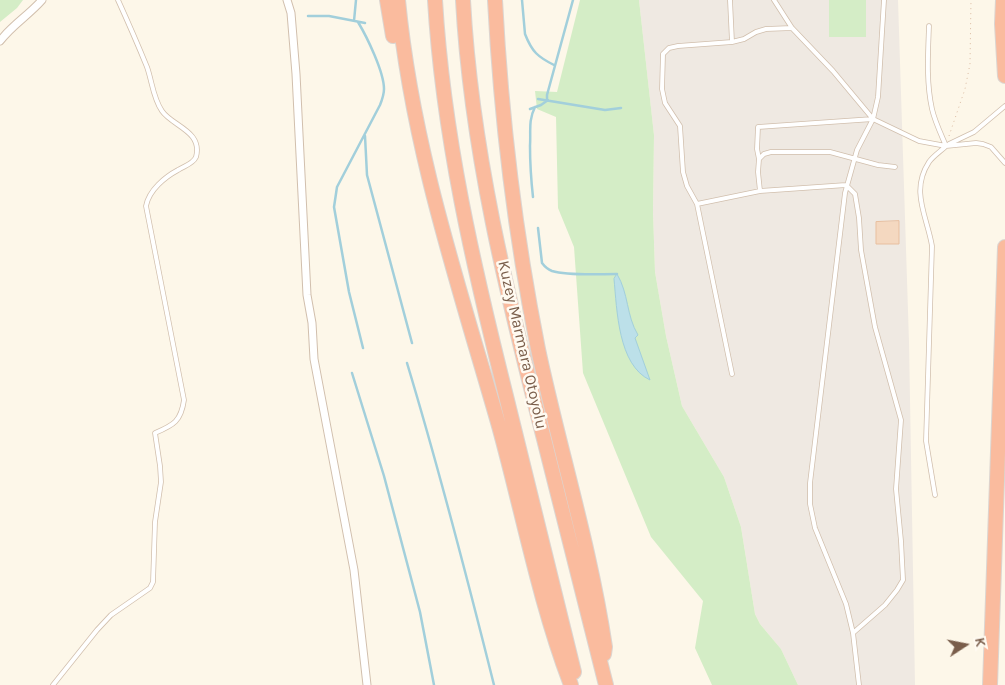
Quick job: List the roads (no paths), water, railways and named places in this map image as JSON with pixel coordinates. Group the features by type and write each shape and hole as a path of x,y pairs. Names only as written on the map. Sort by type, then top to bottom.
{"highway":[{"path":"387,0 421,173 438,214"},
{"path":"398,0 411,96 424,160 502,436 548,616 571,685"},
{"name":"Kuzey Marmara Otoyolu","path":"435,0 444,98 454,167 486,315 577,685"},
{"name":"Kuzey Marmara Otoyolu","path":"463,0 469,78 479,148 503,272 606,685"},
{"path":"495,0 503,108 516,216 538,347 598,598 605,647 602,667"},
{"path":"503,108 504,0"},
{"path":"1003,0 1002,32 1005,76"},
{"path":"990,685 1005,247"}],"street":[{"path":"0,41 6,32 34,10 42,0"},
{"path":"287,0 291,13 296,74 307,295 312,324 314,359 354,570 367,685"}],"lane":[{"path":"53,685 111,615 150,588 154,582 155,522 161,482 155,433 171,427 180,415 184,400 146,206 150,195 161,182 191,163 196,152 190,132 167,118 158,104 147,69 118,0"},
{"path":"730,0 732,42"},
{"path":"774,0 792,28 833,71 873,120 919,141 946,146 983,144 991,147 1005,163"},
{"path":"860,685 853,634 846,604 815,528 810,504 810,483 846,185 857,150 873,120 878,97 884,0"},
{"path":"929,26 928,70 932,109 946,146"},
{"path":"732,374 697,204 687,186 683,172 680,126 665,103 662,88 663,54 669,48 678,46 732,42 766,29 792,28"},
{"path":"935,495 926,441 932,246 929,228 919,195 922,174 930,160 946,146 974,132 1005,106"},
{"path":"760,191 757,149 758,127 873,120"},
{"path":"759,159 764,154 771,152 830,152 878,165 896,166"},
{"path":"697,204 760,191 846,185 855,194 861,250 875,327 901,420 896,488 902,541 903,580 885,606 853,634"}],"water":[{"path":"617,274 624,289 631,320 638,335 635,338 650,380 639,373 625,350 616,306 614,279"}],"waterway":[{"path":"354,21 356,0"},
{"path":"522,0 525,34 533,50 554,65"},
{"path":"547,99 573,0"},
{"path":"308,16 329,16 365,23"},
{"path":"358,22 378,64 384,93 380,105 337,187 334,207 349,292 363,348"},
{"path":"538,99 605,110 621,108"},
{"path":"530,109 548,100"},
{"path":"533,197 530,165 530,126 535,107"},
{"path":"365,136 367,175 412,343"},
{"path":"538,228 542,263 545,267 559,273 617,274"},
{"path":"407,363 452,523 494,685"},
{"path":"352,373 384,476 420,612 434,685"}]}
